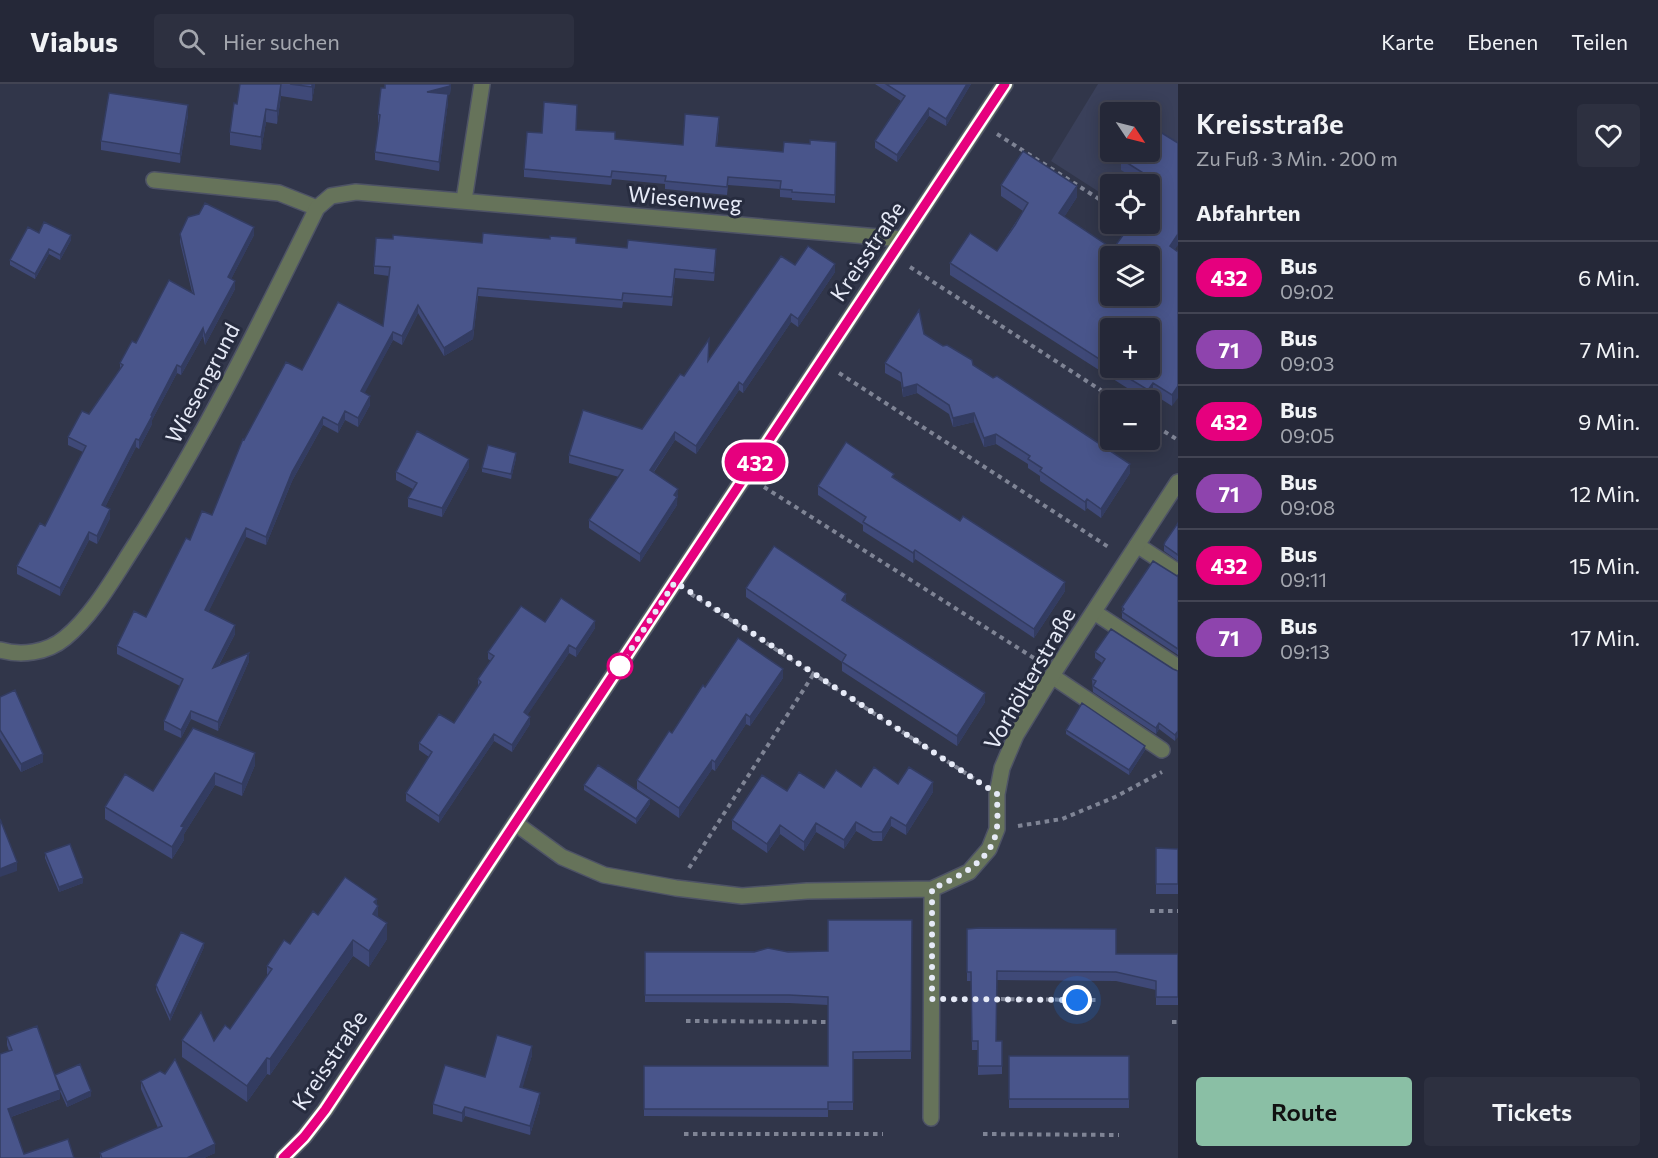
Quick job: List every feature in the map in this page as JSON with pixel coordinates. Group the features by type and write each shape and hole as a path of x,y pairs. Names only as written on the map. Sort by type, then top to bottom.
{"main road":[{"name":"Kreisstraße","path":"283,1158 304,1137 325,1110 1005,84"}],"street":[{"path":"153,180 279,193 317,208 331,196 356,192 464,200 482,84"},
{"name":"Wiesenweg","path":"464,200 902,239"},
{"name":"Wiesengrund","path":"0,650 15,654 39,651 63,640 85,619 168,495 317,208"},
{"name":"Vorhölterstraße","path":"515,823 562,856 604,875 676,888 742,896 807,891 932,889 969,872 989,849 997,829 997,794 1002,768 1016,735 1178,482"},
{"path":"1137,545 1178,572"},
{"path":"1094,612 1178,667"},
{"path":"1053,674 1162,750"},
{"path":"931,1118 932,889"}],"path":[{"path":"980,123 1100,200"},
{"path":"892,255 1101,390"},
{"path":"821,361 1128,560"},
{"path":"1160,429 1178,440"},
{"path":"746,475 1053,674"},
{"path":"675,582 997,794"},
{"path":"676,888 813,674"},
{"path":"997,829 1062,819 1114,797 1170,767"},
{"path":"1150,911 1178,911"},
{"path":"932,999 1098,1000"},
{"path":"686,1021 841,1022"},
{"path":"1172,1022 1178,1022"},
{"path":"684,1134 883,1134"},
{"path":"983,1134 1119,1135"}],"shaded area":[{"path":"1098,84 1178,84 1178,242 1160,230 1160,174 1100,174 1100,193 1051,161"}],"building":[{"path":"240,84 281,84 277,111 266,109 261,137 230,132 234,103 237,104"},
{"path":"290,84 312,84 312,87"},
{"path":"385,84 450,84 450,86 427,92 448,94 439,162 375,152 381,88 385,88"},
{"path":"886,84 967,84 946,119 929,108 897,155 875,141 905,96"},
{"path":"109,93 188,105 180,154 101,141"},
{"path":"544,102 577,105 576,130 615,132 615,139 683,145 685,114 719,117 716,146 783,152 784,142 810,144 810,140 836,142 835,195 780,189 781,181 728,177 727,187 665,181 666,176 612,171 611,177 524,169 527,132 542,133"},
{"path":"1160,132 1178,143 1178,234 1170,246 1178,252 1178,386 1172,395 1153,383 1148,390 1128,378 1160,378 1160,318 1100,318 1100,360 950,263 970,233 997,251 1015,225 1028,203 1001,185 1023,151 1077,186 1059,213 1108,246 1100,246 1100,306 1160,306 1160,246 1115,246 1124,234 1160,234 1160,174 1145,174 1126,162 1160,162"},
{"path":"205,203 254,227 228,277 235,281 205,336 203,328 181,367 177,365 152,416 139,440 136,439 102,505 110,509 97,536 89,532 60,588 17,566 40,523 45,526 86,446 68,437 82,411 89,414 123,365 120,363 132,341 136,343 169,280 194,294 180,234 188,217 199,214"},
{"path":"44,222 71,235 60,255 49,249 35,274 10,260 28,227 39,233"},
{"path":"483,233 550,239 550,236 576,238 576,243 627,248 628,240 716,249 714,273 675,269 672,297 623,293 622,300 478,288 473,330 444,348 418,305 402,336 393,332 361,391 370,396 358,418 345,411 338,425 323,417 292,472 266,537 246,528 205,610 235,625 213,668 249,653 218,722 191,711 181,730 164,721 183,679 117,646 134,611 146,617 186,538 190,540 202,511 212,515 243,439 286,362 302,370 338,302 383,326 390,267 374,266 376,238 393,239 393,235 482,243"},
{"path":"808,246 835,264 798,319 791,314 743,385 739,382 696,446 675,432 650,470 678,489 674,495 677,497 640,554 589,520 623,470 569,455 583,410 642,429 680,374 684,376 709,339 708,361 781,256 795,265"},
{"path":"919,310 924,334 972,360 973,365 993,378 997,376 1100,444 1100,450 1109,450 1130,464 1101,509 1087,499 1085,502 1040,471 1042,468 1028,459 1030,456 996,434 984,438 974,413 953,418 949,405 917,384 903,388 901,373 885,363"},
{"path":"417,431 469,459 442,508 408,498 417,483 396,472"},
{"path":"846,442 894,474 892,477 960,521 963,516 1065,582 1034,629 915,550 913,553 863,522 866,517 818,486"},
{"path":"488,445 516,453 511,474 482,468"},
{"path":"1178,523 1178,555 1164,545"},
{"path":"774,546 846,594 842,600 985,693 957,736 842,662 846,655 746,588"},
{"path":"1153,561 1178,575 1178,649 1122,612 1124,609 1122,607"},
{"path":"561,598 595,621 576,649 569,645 524,712 530,717 512,745 494,734 439,816 406,793 432,752 419,743 439,714 454,723 481,682 478,679 494,656 488,652 521,606 545,622"},
{"path":"1111,629 1178,671 1178,731 1175,735 1159,723 1156,728 1093,686 1096,681 1092,679 1105,659 1095,652"},
{"path":"738,638 783,669 750,717 746,714 715,762 712,760 679,808 637,780 669,731 672,733 703,685 705,687"},
{"path":"15,690 43,754 21,764 0,730 0,697"},
{"path":"1082,703 1145,746 1129,770 1066,730"},
{"path":"193,728 255,753 242,784 215,773 181,826 184,827 172,847 105,807 125,774 153,791"},
{"path":"598,765 650,799 636,819 584,785"},
{"path":"874,767 898,784 909,767 933,782 906,826 891,817 882,832 873,832 856,822 844,840 816,823 804,842 780,825 767,844 732,820 762,775 787,791 799,772 824,788 836,770 861,787"},
{"path":"0,819 17,862 0,869"},
{"path":"70,844 83,878 59,887 45,853"},
{"path":"1156,848 1178,849 1178,884 1156,884"},
{"path":"345,877 377,899 374,902 378,906 373,914 387,923 369,951 353,940 270,1059 267,1058 247,1086 182,1040 201,1012 214,1041 225,1025 230,1029 272,969 267,966 284,940 290,944 313,911 318,915"},
{"path":"828,920 912,920 911,1051 853,1052 853,1102 828,1102 828,1109 644,1109 644,1066 828,1066 828,997 645,995 645,952 754,952 768,948 788,952 828,951"},
{"path":"967,929 1116,929 1116,954 1178,954 1178,997 1156,997 1156,981 1116,972 997,971 996,1041 1002,1041 1002,1066 978,1066 978,1041 972,1041 971,972 967,972"},
{"path":"181,932 204,943 170,1016 156,985"},
{"path":"37,1026 60,1090 8,1109 24,1154 68,1139 74,1158 0,1158 0,1054 12,1050 7,1037"},
{"path":"497,1035 532,1046 520,1087 540,1093 530,1126 465,1107 462,1113 433,1104 445,1065 485,1077"},
{"path":"1009,1056 1129,1056 1129,1099 1009,1099"},
{"path":"175,1059 215,1144 187,1158 102,1158 100,1153 162,1126 141,1081 160,1071 165,1074"},
{"path":"80,1064 91,1091 67,1102 55,1075"}],"bus line":[{"name":"432","path":"283,1158 304,1137 325,1110 1005,84"}],"route":[{"path":"620,666 675,582 997,794 997,829 989,849 969,872 932,889 932,999 1077,1000"}]}
